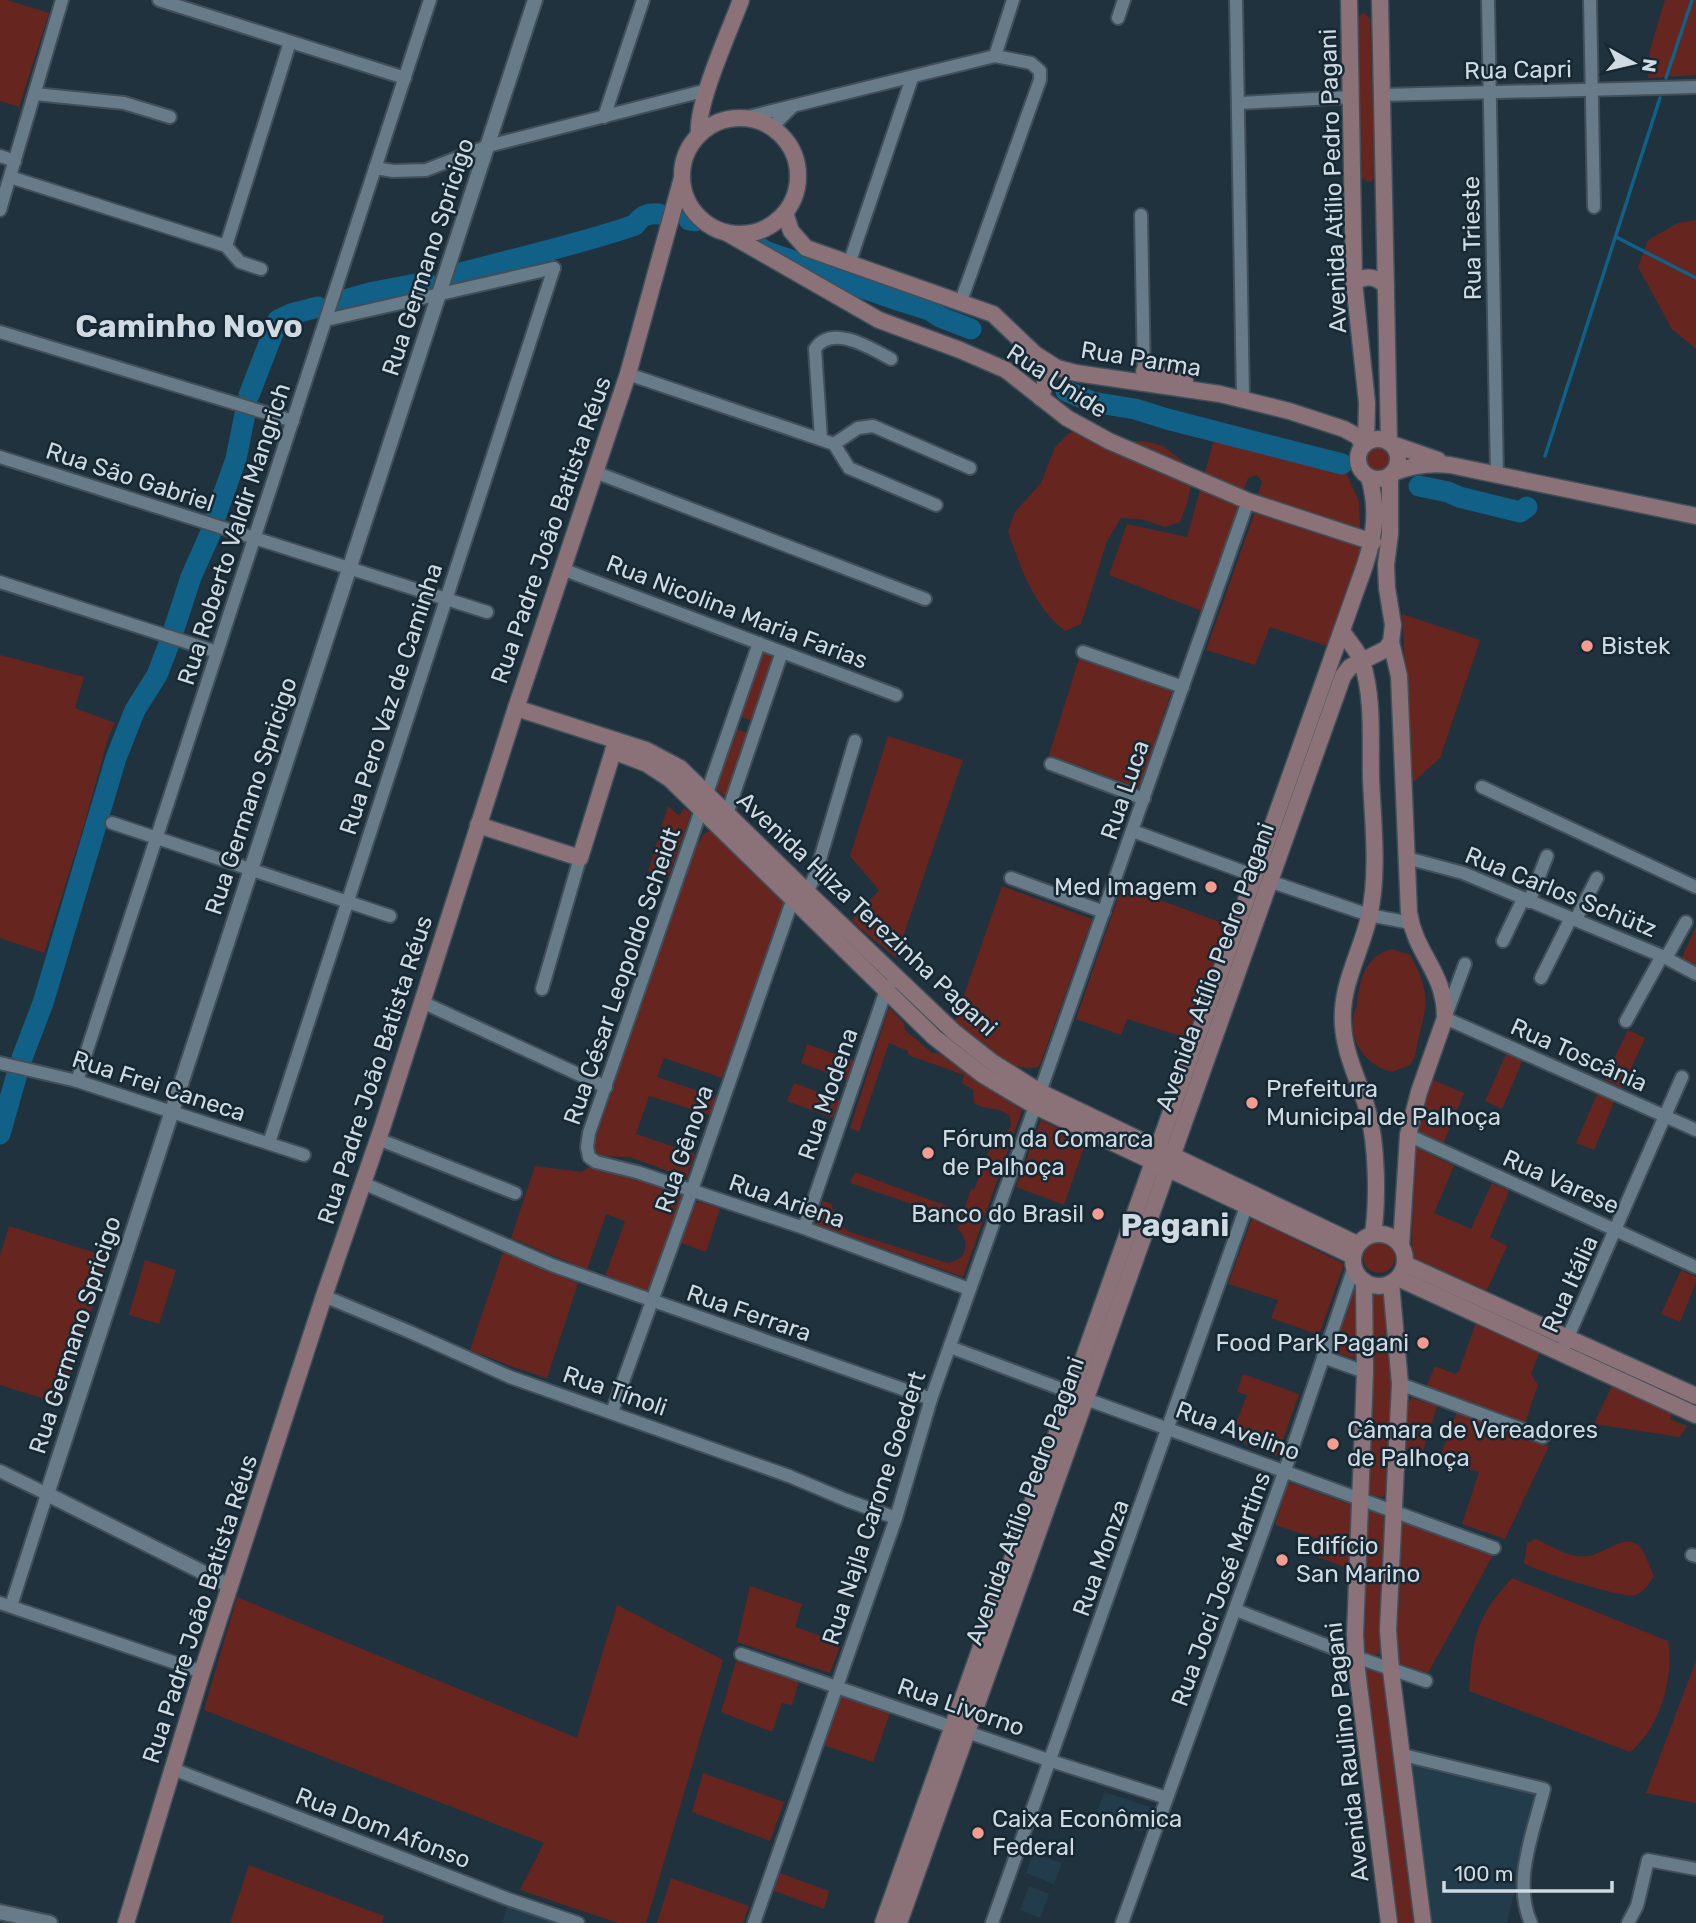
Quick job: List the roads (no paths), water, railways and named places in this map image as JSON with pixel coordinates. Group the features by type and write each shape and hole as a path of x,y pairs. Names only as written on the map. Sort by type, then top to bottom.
{"main road":[{"path":"699,135 698,124 705,96 741,0"},
{"path":"1349,4 1367,1 1381,6"},
{"name":"Avenida Atílio Pedro Pagani","path":"1349,4 1354,282 1367,403 1365,444"},
{"name":"Avenida Atílio Pedro Pagani","path":"1381,6 1390,443"},
{"path":"705,96 710,116 718,122"},
{"path":"744,118 754,119 772,127 792,150 797,169 796,191 785,213 768,227 748,234 727,233 709,225 695,213 685,196 682,178 687,152 699,135 718,122 744,118"},
{"name":"Rua Padre João Batista Réus","path":"126,1923 202,1672 378,1139 516,708 628,374 682,178"},
{"path":"1353,179 1357,184 1370,188 1384,182"},
{"path":"667,230 695,213"},
{"name":"Rua Parma","path":"785,213 791,231 806,248 993,314 1029,348 1058,368 1076,373 1144,377 1243,399 1344,429 1365,444"},
{"name":"Rua Unide","path":"727,233 879,320 1006,370 1067,418 1109,442 1248,501 1373,542"},
{"path":"1354,282 1371,277 1386,286"},
{"path":"1006,370 1017,368 1027,356 1029,348"},
{"path":"1041,398 1046,376 1058,368"},
{"path":"1450,465 1377,439 1365,444 1358,459 1360,468 1369,477 1380,479 1411,466 1435,463 1696,516"},
{"path":"1390,443 1396,449 1399,461 1391,474 1391,534 1386,565 1393,625 1391,642 1399,676 1411,923 1418,943 1439,978 1445,1018 1419,1092 1408,1135 1398,1275 1401,1384 1389,1603 1391,1670 1423,1923"},
{"name":"Avenida Atílio Pedro Pagani","path":"883,1923 960,1729 1262,878 1373,542 1376,514 1369,477"},
{"path":"1342,631 1362,659 1370,707 1374,864 1369,915 1346,983 1343,1025 1347,1052 1372,1131 1373,1234 1355,1256 1364,1281 1376,1286 1398,1275 1568,1337 1696,1396"},
{"name":"Avenida Atílio Pedro Pagani","path":"1262,878 1343,676 1350,667 1385,649 1391,642"},
{"name":"Avenida Hilza Terezinha Pagani","path":"516,708 615,746 670,761 688,775 705,803 801,896 897,977 954,1032 1038,1099"},
{"path":"478,825 580,858 615,746"},
{"name":"Avenida Hilza Terezinha Pagani","path":"705,803 727,814 886,990 958,1057 1000,1086 1038,1099 1355,1256"},
{"path":"906,1010 918,997"},
{"name":"Avenida Hilza Terezinha Pagani","path":"1162,1159 1246,1207 1355,1256"},
{"path":"1373,1234 1392,1237 1401,1246"},
{"path":"1398,1275 1696,1415"},
{"name":"Avenida Raulino Pagani","path":"1364,1281 1365,1373 1355,1615 1356,1657 1389,1923"},
{"name":"Avenida Atílio Pedro Pagani","path":"899,1923 960,1729"}],"street":[{"path":"0,209 62,0"},
{"path":"159,0 405,78"},
{"name":"Rua Roberto Valdir Mangrich","path":"77,1081 430,0"},
{"name":"Rua Germano Spricigo","path":"5,1604 47,1494 536,0"},
{"path":"604,117 643,0"},
{"path":"995,57 1013,0"},
{"path":"1118,18 1124,0"},
{"path":"1236,0 1240,103 1243,399"},
{"name":"Rua Trieste","path":"1488,0 1497,475"},
{"path":"1590,0 1594,207"},
{"path":"226,246 290,42"},
{"path":"744,118 995,57 1031,63 1040,71 1040,80 961,301"},
{"path":"849,264 912,78"},
{"name":"Rua Capri","path":"1382,95 1696,87"},
{"path":"35,94 124,103 170,117"},
{"path":"375,168 393,171 426,170 488,146 604,117 705,96"},
{"path":"1240,103 1351,97"},
{"path":"772,127 796,104"},
{"path":"0,156 15,161"},
{"path":"10,177 226,246 240,262 261,270"},
{"path":"1141,215 1144,377"},
{"name":"Rua Pero Vaz de Caminha","path":"269,1143 554,268 440,294"},
{"path":"326,320 440,294"},
{"path":"0,331 292,421"},
{"path":"891,359 853,341 825,340 819,343 815,349 827,442 854,472 936,505"},
{"path":"628,374 827,442 858,428 873,426 970,468"},
{"name":"Rua São Gabriel","path":"0,457 487,612"},
{"path":"595,472 925,599"},
{"name":"Rua Luca","path":"1038,1099 1248,501"},
{"name":"Rua Nicolina Maria Farias","path":"562,569 896,695"},
{"path":"0,582 217,652"},
{"name":"Rua César Leopoldo Scheidt","path":"589,1157 586,1147 589,1133 759,643"},
{"path":"727,814 782,652"},
{"path":"1083,652 1184,687"},
{"path":"732,722 757,730"},
{"name":"Rua Gênova","path":"612,1412 790,907 815,876 855,741"},
{"path":"1051,764 1144,799"},
{"path":"1482,787 1696,887"},
{"path":"112,823 390,916"},
{"path":"1133,831 1369,915 1411,923"},
{"path":"1503,941 1547,856"},
{"path":"542,989 580,858"},
{"name":"Rua Carlos Schütz","path":"1407,858 1464,873 1664,957 1696,974"},
{"path":"1011,878 1104,912"},
{"path":"1541,978 1597,878"},
{"path":"1626,1021 1686,922"},
{"path":"1445,1018 1465,964"},
{"name":"Rua Modena","path":"804,1228 886,990 897,977"},
{"path":"422,1002 607,1087"},
{"name":"Rua Toscânia","path":"1445,1018 1696,1130"},
{"name":"Rua Frei Caneca","path":"0,1063 77,1081 304,1155"},
{"name":"Rua Itália","path":"1561,1353 1682,1077"},
{"name":"Rua Najla Carone Goedert","path":"754,1923 896,1518 931,1399 1038,1099"},
{"name":"Rua Varese","path":"1408,1135 1696,1267"},
{"path":"378,1139 515,1193"},
{"name":"Rua Ariena","path":"589,1157 596,1162 630,1169 804,1228 970,1289"},
{"name":"Rua Ferrara","path":"363,1183 552,1265 931,1399"},
{"name":"Rua Monza","path":"992,1923 1246,1207"},
{"name":"Rua Joci José Martins","path":"1122,1923 1285,1471 1355,1256"},
{"name":"Rua Tínoli","path":"324,1296 500,1373 789,1475 845,1500 896,1518"},
{"name":"Rua Avelino","path":"950,1347 1494,1548"},
{"path":"1323,1357 1365,1373"},
{"path":"1401,1384 1543,1437"},
{"path":"0,1471 230,1586"},
{"path":"5,1604 202,1672"},
{"path":"1236,1610 1426,1681"},
{"name":"Rua Livorno","path":"741,1654 1167,1798"},
{"path":"1403,1755 1544,1789 1523,1886 1531,1923"},
{"name":"Rua Dom Afonso","path":"173,1769 508,1899 578,1923"},
{"path":"1628,1923 1637,1906 1648,1860 1696,1870"},
{"path":"0,1912 50,1923"}],"waterway":[{"path":"1666,78 1692,0"},
{"path":"1545,456 1660,98"},
{"path":"457,274 591,239 635,225 646,215 659,214"},
{"path":"689,220 695,221"},
{"path":"1616,237 1696,278"},
{"path":"759,247 771,254 929,310 971,329"},
{"path":"341,301 426,282"},
{"path":"249,395 278,320 318,307"},
{"path":"1066,391 1092,402 1135,409 1342,464"},
{"path":"216,515 236,459 245,414"},
{"path":"1419,486 1520,512 1527,507"},
{"path":"174,629 191,577 211,532"},
{"path":"22,1058 43,1003 116,758 135,710 157,675 169,644"},
{"path":"0,1134 17,1074"}],"place":[{"name":"Bistek","path":"1587,646"},
{"name":"Med Imagem","path":"1211,887"},
{"name":"Prefeitura Municipal de Palhoça","path":"1252,1103"},
{"name":"Fórum da Comarca de Palhoça","path":"928,1153"},
{"name":"Banco do Brasil","path":"1098,1214"},
{"name":"Food Park Pagani","path":"1423,1343"},
{"name":"Câmara de Vereadores de Palhoça","path":"1333,1444"},
{"name":"Edifício San Marino","path":"1282,1560"},
{"name":"Caixa Econômica Federal","path":"978,1833"}],"district":[{"name":"Caminho Novo","path":"189,326"},
{"name":"Pagani","path":"1175,1225"}]}
